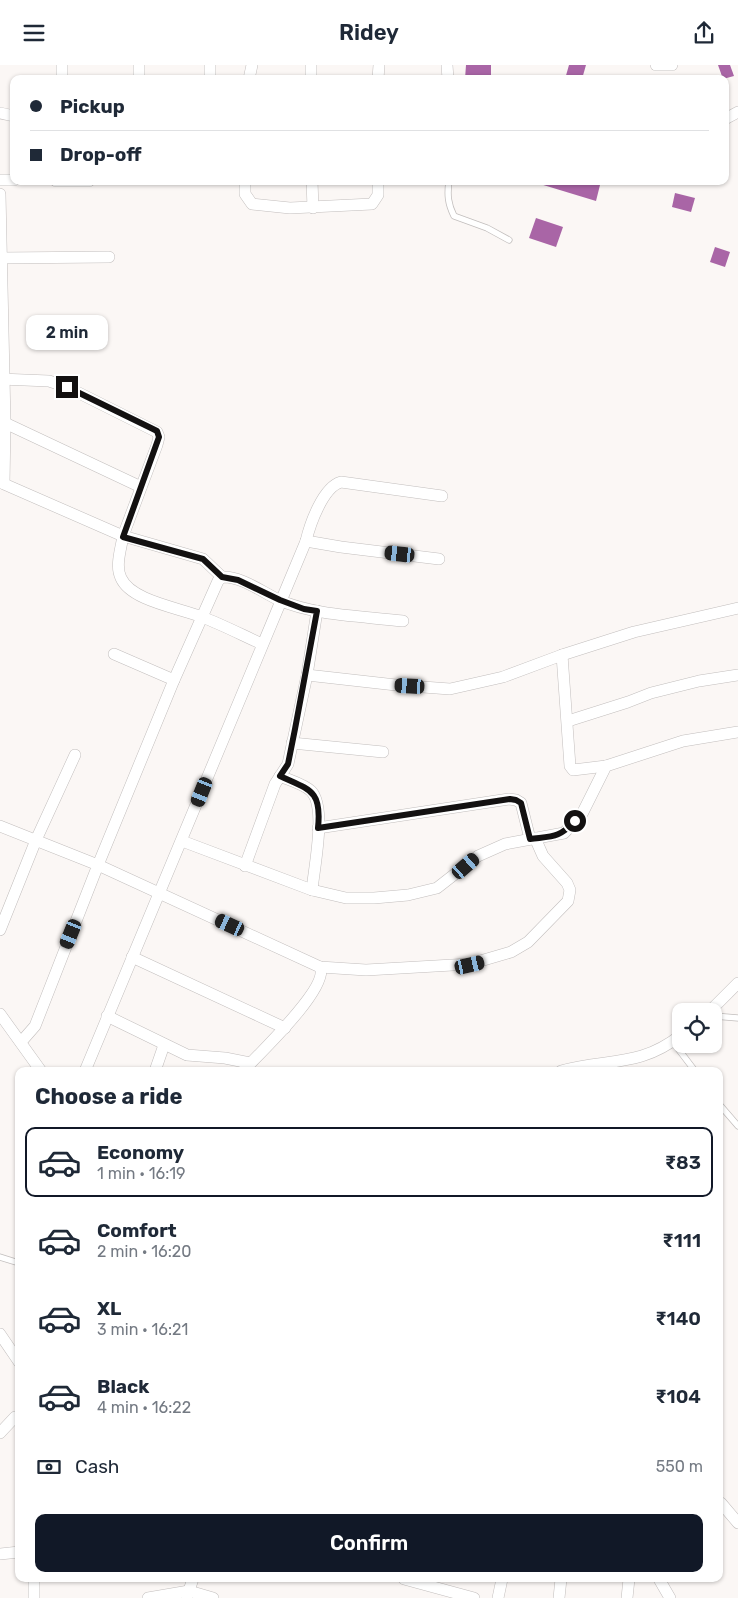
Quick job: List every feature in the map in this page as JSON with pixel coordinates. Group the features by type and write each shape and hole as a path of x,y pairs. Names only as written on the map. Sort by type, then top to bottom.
{"street":[{"path":"656,65 672,65"},
{"path":"245,185 245,194 248,201 252,204 290,208 372,205 378,195 378,185"},
{"path":"312,185 313,208"},
{"path":"0,194 2,379 5,423 4,484 123,537 203,559 222,577 238,580 304,609 403,621"},
{"path":"1,258 109,257"},
{"path":"2,379 49,381 67,387 157,431 159,437 157,445 123,537 119,561 120,576 125,586 152,601 202,617 262,644"},
{"path":"5,423 142,487"},
{"path":"87,1067 306,541 309,527 328,490 334,484 341,482 442,496"},
{"path":"306,541 439,559"},
{"path":"21,1042 35,1026 98,865 174,680 218,581 222,577"},
{"path":"307,675 450,689 503,677 562,655 634,632 738,608"},
{"path":"245,866 275,784 288,764 307,675 317,611"},
{"path":"114,654 174,680"},
{"path":"562,655 570,766 573,770 582,771 606,766 683,741 738,732"},
{"path":"568,721 651,693 699,681 738,675"},
{"path":"292,743 383,753"},
{"path":"0,930 36,840 75,755"},
{"path":"182,841 312,890 346,898 408,895 436,888 478,856 505,844 533,838 551,837 564,833 582,814 606,766"},
{"path":"280,776 311,791 317,800 319,813 312,890"},
{"path":"0,826 98,865 320,967 366,970 470,965 502,956 528,942 568,901 570,895 567,883 543,856 533,838 521,803 516,800 510,799 318,828"},
{"path":"132,957 285,1028"},
{"path":"107,1016 164,1045 196,1057 225,1058 247,1067 285,1028 318,985 321,976 320,967"},
{"path":"718,1003 738,983"},
{"path":"0,1013 38,1067"},
{"path":"575,1067 634,1059 656,1052 672,1042"},
{"path":"156,1067 164,1045"},
{"path":"0,1334 15,1356"},
{"path":"0,1433 15,1418"},
{"path":"723,1506 738,1523"},
{"path":"0,1554 15,1552"},
{"path":"34,1582 34,1598"},
{"path":"188,1595 193,1582"},
{"path":"415,1582 474,1598"},
{"path":"498,1598 501,1582"},
{"path":"559,1598 561,1582"},
{"path":"627,1598 629,1582"},
{"path":"661,1582 670,1598"},
{"path":"148,1598 188,1595 213,1598"}],"lane":[{"path":"448,185 447,195 449,206 454,216 487,228 509,240"},
{"path":"722,1017 738,1018"},
{"path":"685,1053 693,1067"},
{"path":"723,1109 738,1126"},
{"path":"729,1117 738,1117"},
{"path":"0,1257 15,1262"}],"building":[{"path":"466,65 491,65 491,75 465,75"},
{"path":"569,65 586,65 583,75 566,75"},
{"path":"718,65 730,65 734,76 729,77 729,75 722,75"},
{"path":"543,185 600,185 596,201"},
{"path":"675,193 695,198 691,212 672,207"},
{"path":"536,218 563,227 556,247 529,238"},
{"path":"715,247 730,252 725,267 710,262"}],"route":[{"path":"67,387 157,431 159,437 157,445 123,537 203,559 222,577 238,580 280,600 304,609 317,611 307,675 288,764 280,776 311,791 317,800 319,813 318,828 510,799 521,803 530,839 551,837 564,833 575,821"}]}
